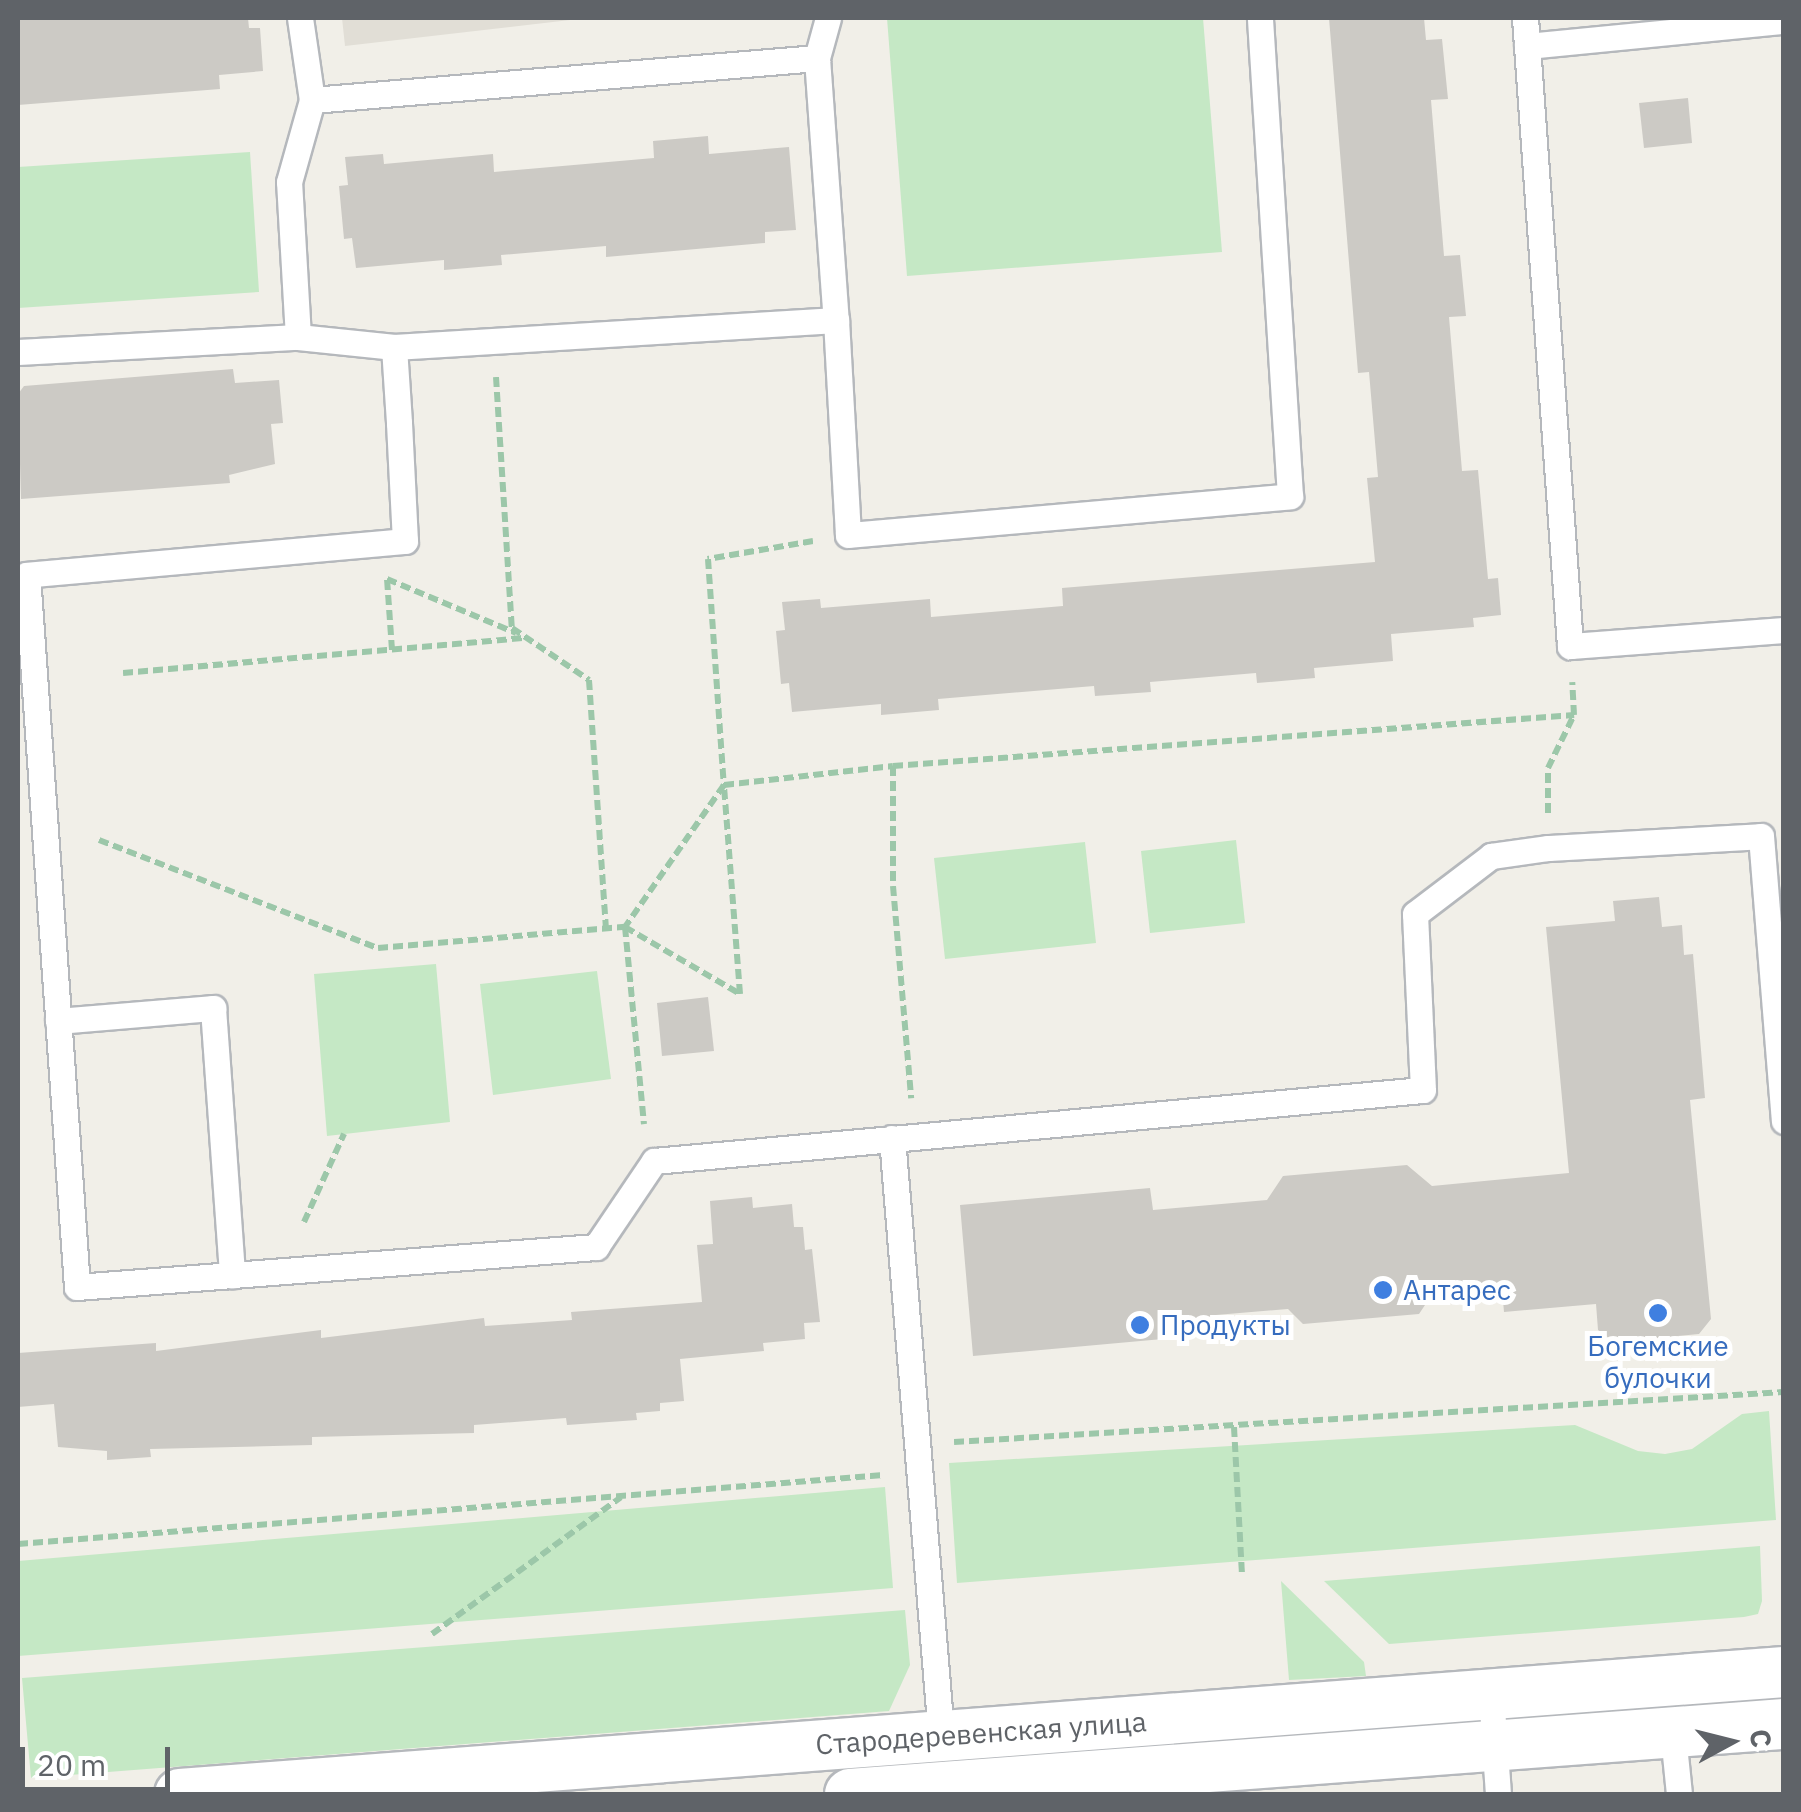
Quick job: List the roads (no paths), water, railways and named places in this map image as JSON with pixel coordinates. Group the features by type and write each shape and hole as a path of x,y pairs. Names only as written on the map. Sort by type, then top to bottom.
{"street":[{"name":"Стародеревенская улица","path":"180,1794 1784,1672"},
{"name":"Стародеревенская улица","path":"850,1794 1784,1724"}],"lane":[{"path":"298,337 289,182 312,100 300,18"},
{"path":"828,18 818,58 848,536 1290,496 1260,18"},
{"path":"1526,18 1570,646 1784,630"},
{"path":"1528,46 1784,21"},
{"path":"312,100 818,58"},
{"path":"18,352 298,337 394,346 836,320"},
{"path":"394,346 405,541 26,575 77,1288 596,1246 654,1162 1422,1090 1415,914 1491,856 1548,848 1760,836 1784,1121"},
{"path":"58,1020 212,1008 232,1275"},
{"path":"892,1138 913,1444 946,1787"},
{"path":"1669,1680 1679,1794"},
{"path":"1491,1694 1498,1794"}],"place":[{"name":"Антарес","path":"1383,1290"},
{"name":"Богемские булочки","path":"1658,1313"},
{"name":"Продукты","path":"1140,1325"}]}
